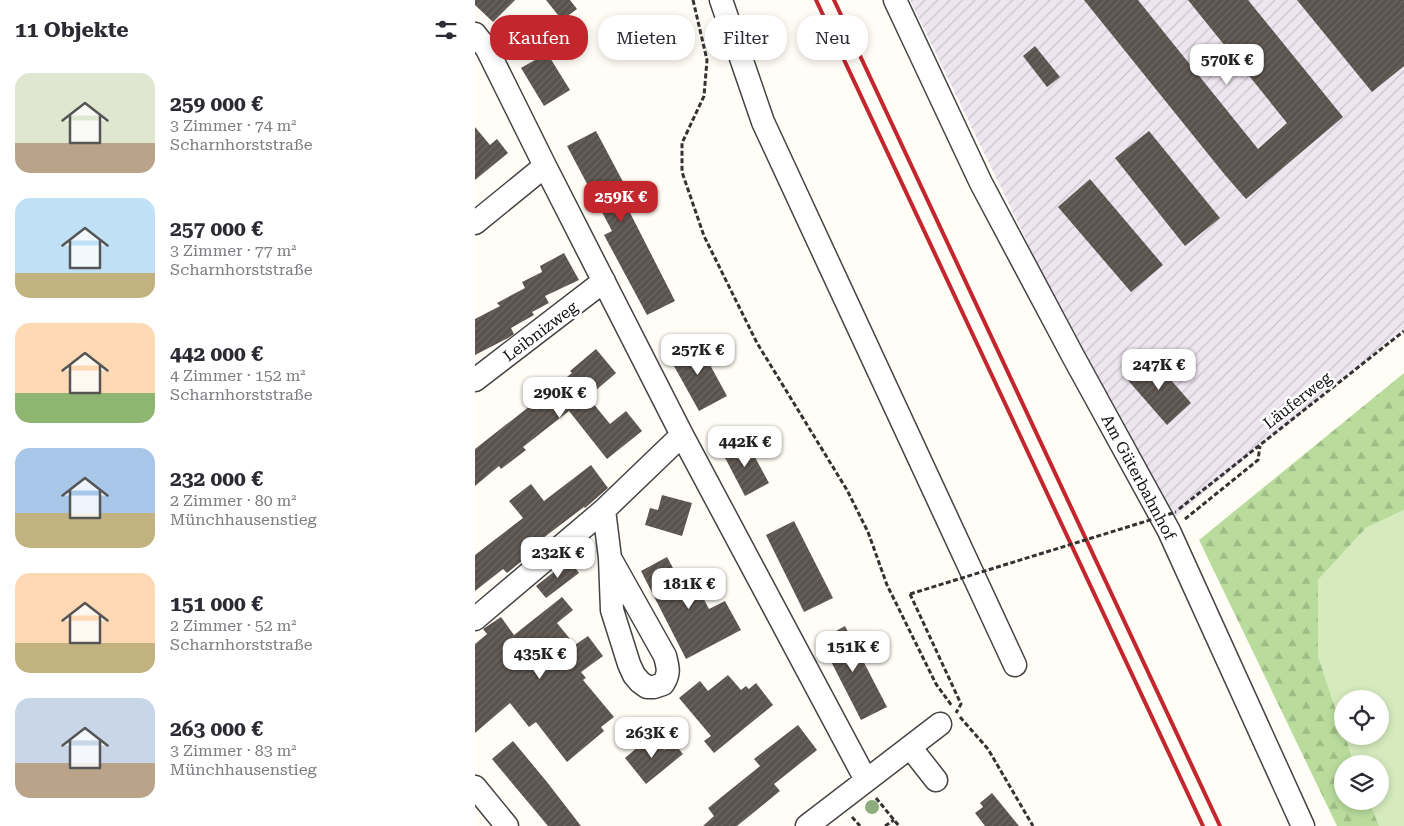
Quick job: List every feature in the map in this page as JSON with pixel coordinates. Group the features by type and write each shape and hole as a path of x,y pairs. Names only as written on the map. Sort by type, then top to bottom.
{"street":[{"path":"721,0 763,122 1015,665"},
{"name":"Am Güterbahnhof","path":"895,0 981,183 1073,356 1173,522 1303,826"},
{"path":"475,34 487,49 681,435 866,780"},
{"path":"475,223 545,166"},
{"name":"Leibnizweg","path":"475,380 604,281"},
{"path":"475,619 604,510 681,435"},
{"path":"604,510 610,558 612,610 629,664 634,675 647,687 663,684 667,676 668,666 665,656 610,558"},
{"path":"807,826 948,718"},
{"path":"910,747 936,780"},
{"path":"475,786 507,826"}],"path":[{"path":"693,0 707,60 704,96 683,143 682,172 704,236 757,343 847,490 868,532 891,593 936,684 948,718 988,749 1033,826"},
{"name":"Läuferweg","path":"1173,522 1258,460 1261,445 1404,331"},
{"path":"948,718 961,704 910,594 1173,522 1261,445"},
{"path":"866,780 869,790 899,826"},
{"path":"850,814 859,826"},
{"path":"885,826 894,820"}],"shaded area":[{"path":"910,0 1404,0 1404,329 1173,519 1052,293"}],"green space":[{"path":"1404,373 1404,510 1366,528 1318,580 1318,656 1334,705 1334,745 1348,745 1351,755 1334,755 1334,810 1373,810 1379,826 1337,826 1199,540"},
{"path":"1404,510 1404,826 1379,826 1373,810 1389,810 1389,755 1351,755 1348,745 1389,745 1389,690 1334,690 1334,705 1318,656 1318,580 1366,528"}],"building":[{"path":"475,0 515,0 500,15 490,15 490,19 475,5"},
{"path":"546,0 570,0 577,9 569,15 558,15"},
{"path":"1084,0 1138,0 1258,149 1287,123 1188,0 1248,0 1343,117 1246,199"},
{"path":"1297,0 1404,0 1404,66 1372,92"},
{"path":"1035,46 1060,77 1047,87 1023,56"},
{"path":"535,60 551,60 570,90 544,106 521,68"},
{"path":"475,127 490,145 497,139 508,153 475,180"},
{"path":"596,131 630,195 623,199 675,301 647,315 604,235 612,231 567,146"},
{"path":"1149,131 1220,218 1185,246 1115,158"},
{"path":"1090,179 1163,265 1131,292 1058,207"},
{"path":"564,253 579,280 545,296 549,303 532,312 534,315 511,328 514,334 475,355 475,319 500,306 497,303 525,288 522,282 542,272 540,266"},
{"path":"697,341 727,396 699,411 669,357"},
{"path":"596,349 616,373 588,397 610,424 626,411 642,431 607,459 569,411 523,447 526,450 501,469 499,466 475,486 475,449 572,373 570,371"},
{"path":"1150,356 1191,403 1167,425 1126,378"},
{"path":"745,439 769,483 745,496 722,452"},
{"path":"591,465 608,488 585,508 530,548 533,552 507,573 503,569 475,591 475,555 523,518 509,501 531,484 544,501"},
{"path":"662,495 692,503 682,536 645,525 650,508 658,510"},
{"path":"794,521 833,598 804,612 766,535"},
{"path":"667,557 673,568 670,578 688,569 709,609 725,601 741,630 686,659 641,571"},
{"path":"569,560 579,573 546,598 536,586"},
{"path":"562,597 573,610 557,623 575,645 588,636 603,656 581,672 586,678 583,680 614,717 601,727 604,731 567,762 536,722 529,727 510,703 475,733 475,644 487,634 483,629 501,617 514,635"},
{"path":"845,626 887,707 861,720 820,640"},
{"path":"728,675 741,690 746,686 749,689 756,683 773,705 714,753 704,741 711,736 679,698 700,681 708,691"},
{"path":"798,725 817,750 774,784 780,791 737,826 703,826 714,816 708,808 760,766 754,759"},
{"path":"652,735 665,750 673,742 683,754 646,784 625,758"},
{"path":"513,741 581,826 548,826 492,759"},
{"path":"992,793 1019,826 985,826 975,813 983,807 980,803"}],"railway":[{"path":"816,0 1203,826"},
{"path":"834,0 1220,826"}]}
